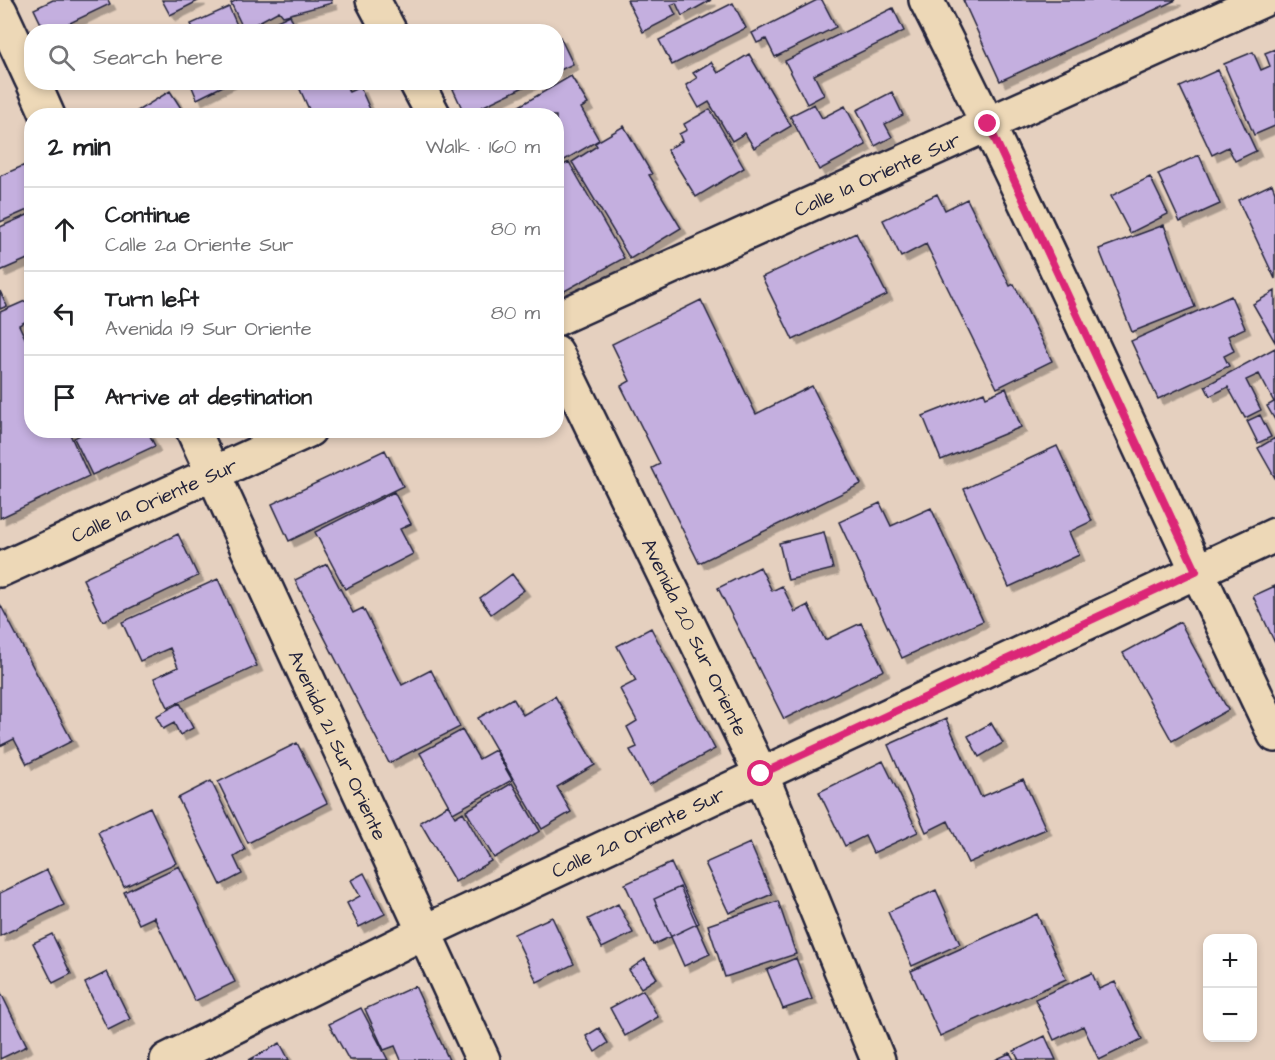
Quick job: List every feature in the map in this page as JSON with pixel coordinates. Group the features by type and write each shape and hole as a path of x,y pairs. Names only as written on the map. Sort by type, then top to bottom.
{"street":[{"path":"373,0 386,24"},
{"path":"926,0 988,124 1275,735"},
{"name":"Calle 1a Oriente Sur","path":"564,315 1263,0"},
{"path":"0,11 24,64"},
{"path":"36,90 44,108"},
{"path":"420,90 430,108"},
{"name":"Avenida 20 Sur Oriente","path":"564,368 761,774 878,1060"},
{"name":"Avenida 21 Sur Oriente","path":"197,438 483,1060"},
{"name":"Calle 1a Oriente Sur","path":"0,570 292,438"},
{"name":"Calle 2a Oriente Sur","path":"167,1060 424,932 1275,535"}],"building":[{"path":"53,0 108,0 110,4 68,24 41,24 34,9"},
{"path":"162,0 200,0 170,15"},
{"path":"237,0 331,0 332,3 283,16 279,11 255,24 241,24 231,3"},
{"path":"627,0 711,0 682,16 676,3 671,5 676,15 643,32"},
{"path":"817,0 822,0 836,27 775,57 766,39 757,43 752,33"},
{"path":"963,0 1176,0 1000,81"},
{"path":"733,3 746,28 672,65 659,40"},
{"path":"229,7 236,24 191,24"},
{"path":"893,8 904,31 814,75 824,95 807,104 785,61"},
{"path":"290,15 294,24 270,24"},
{"path":"564,45 573,64 564,68"},
{"path":"1275,49 1275,126 1254,135 1224,64 1253,52 1261,70 1270,66 1265,53"},
{"path":"749,54 791,126 754,148 745,133 732,141 709,102 699,108 686,85 697,78 693,73 711,62 718,73"},
{"path":"1218,70 1256,151 1235,161 1228,147 1212,155 1180,87"},
{"path":"571,76 588,104 581,108 599,140 564,160 564,108 516,108 547,90 564,90 564,80"},
{"path":"193,90 215,90 197,99"},
{"path":"300,90 348,90 349,92 361,90 369,108 308,108"},
{"path":"453,90 517,90 480,108 462,108"},
{"path":"170,91 181,108 142,108"},
{"path":"892,92 903,115 885,124 892,137 875,146 857,110"},
{"path":"814,104 822,118 845,106 866,145 819,170 790,116"},
{"path":"710,109 744,168 696,197 667,150 682,141 679,134 687,130 684,124"},
{"path":"624,126 652,174 649,175 681,228 630,259 572,162 597,146 595,143"},
{"path":"1199,155 1220,204 1180,222 1158,174"},
{"path":"569,162 624,258 564,291 564,165"},
{"path":"24,165 24,212 0,222 0,176"},
{"path":"1150,177 1168,214 1130,233 1111,196"},
{"path":"1272,184 1275,192 1275,279 1238,200"},
{"path":"937,194 945,210 967,199 1010,286 1014,284 1052,361 997,388 926,244 901,257 883,220"},
{"path":"24,216 24,260 0,271 0,227"},
{"path":"1164,225 1195,307 1132,332 1099,249"},
{"path":"856,233 887,295 793,340 762,277"},
{"path":"0,291 7,306 0,309"},
{"path":"1275,291 1275,342 1253,304"},
{"path":"1231,296 1245,328 1228,336 1234,351 1224,356 1229,366 1158,399 1131,341"},
{"path":"701,300 756,414 812,386 861,484 699,563 652,468 660,464 621,386 630,381 612,344"},
{"path":"24,302 24,322 19,325 24,336 24,438 72,438 89,476 0,518 0,312"},
{"path":"1275,348 1275,420 1267,406 1274,402 1259,374 1246,380 1261,410 1245,418 1228,387 1210,396 1205,386"},
{"path":"1006,388 1021,427 941,460 923,416 984,392 986,397"},
{"path":"1260,415 1271,437 1258,443 1247,421"},
{"path":"74,438 151,438 155,446 92,475"},
{"path":"1275,438 1275,478 1258,448"},
{"path":"1057,446 1092,521 1069,532 1079,555 1009,587 964,489"},
{"path":"385,450 403,486 289,541 272,504"},
{"path":"394,492 411,524 400,529 413,554 345,589 315,532"},
{"path":"880,503 891,526 931,508 983,621 902,658 839,522"},
{"path":"824,532 833,569 788,580 779,543"},
{"path":"178,534 198,576 103,621 83,579"},
{"path":"327,564 353,613 363,608 402,685 431,670 460,727 389,763 295,580"},
{"path":"760,567 772,591 782,586 795,612 808,605 825,640 861,623 884,670 784,719 718,588"},
{"path":"512,574 524,590 491,614 480,598"},
{"path":"218,579 257,666 168,707 154,678 178,667 170,648 140,661 122,622"},
{"path":"1275,586 1275,643 1253,596"},
{"path":"0,604 72,741 27,764 14,739 0,746"},
{"path":"1180,622 1228,710 1172,741 1123,653"},
{"path":"651,628 715,749 649,785 630,750 637,747 627,727 637,721 620,689 636,681 617,646"},
{"path":"555,696 595,765 557,787 571,812 542,829 478,718 513,698 523,715"},
{"path":"180,703 193,728 180,735 174,723 163,729 156,716"},
{"path":"946,719 981,797 1023,779 1046,829 968,863 948,821 926,832 888,745"},
{"path":"991,723 1003,743 979,757 968,736"},
{"path":"462,730 479,759 495,750 512,780 453,813 420,753"},
{"path":"297,743 327,803 248,843 218,782"},
{"path":"883,761 918,832 873,853 865,836 845,846 819,792"},
{"path":"211,781 245,850 234,857 242,874 221,885 178,798"},
{"path":"512,783 540,831 494,858 466,811"},
{"path":"448,805 455,817 463,812 491,861 455,882 420,822"},
{"path":"150,807 176,863 124,887 98,832"},
{"path":"750,843 772,894 729,913 705,863"},
{"path":"671,863 699,923 653,945 625,884"},
{"path":"179,866 235,982 195,1001 154,917 139,924 124,892"},
{"path":"47,870 64,905 0,936 0,893"},
{"path":"364,873 385,914 359,927 347,903 360,896 351,880"},
{"path":"680,887 710,954 684,966 654,899"},
{"path":"936,890 960,944 912,966 888,912"},
{"path":"778,901 796,954 725,977 708,925"},
{"path":"618,904 633,933 602,948 588,919"},
{"path":"1037,914 1066,979 940,1036 911,971"},
{"path":"552,917 574,964 537,982 514,934"},
{"path":"52,934 71,974 53,983 33,943"},
{"path":"796,958 812,999 783,1009 767,970"},
{"path":"645,959 657,978 641,988 629,970"},
{"path":"107,972 130,1019 108,1030 85,983"},
{"path":"1092,973 1099,989 1115,982 1142,1039 1099,1060 1083,1026 1054,1040 1035,999"},
{"path":"415,986 449,1060 401,1060 395,1046 384,1050 365,1009"},
{"path":"643,990 658,1017 625,1036 610,1008"},
{"path":"0,991 27,1046 0,1059"},
{"path":"361,1008 388,1060 349,1060 329,1024"},
{"path":"599,1028 608,1043 595,1052 586,1036"},
{"path":"1045,1036 1056,1060 1019,1060 1014,1051"},
{"path":"280,1043 289,1060 249,1060"},
{"path":"1010,1053 1014,1060 995,1060"}],"route":[{"path":"761,774 1196,571 988,124"}]}
